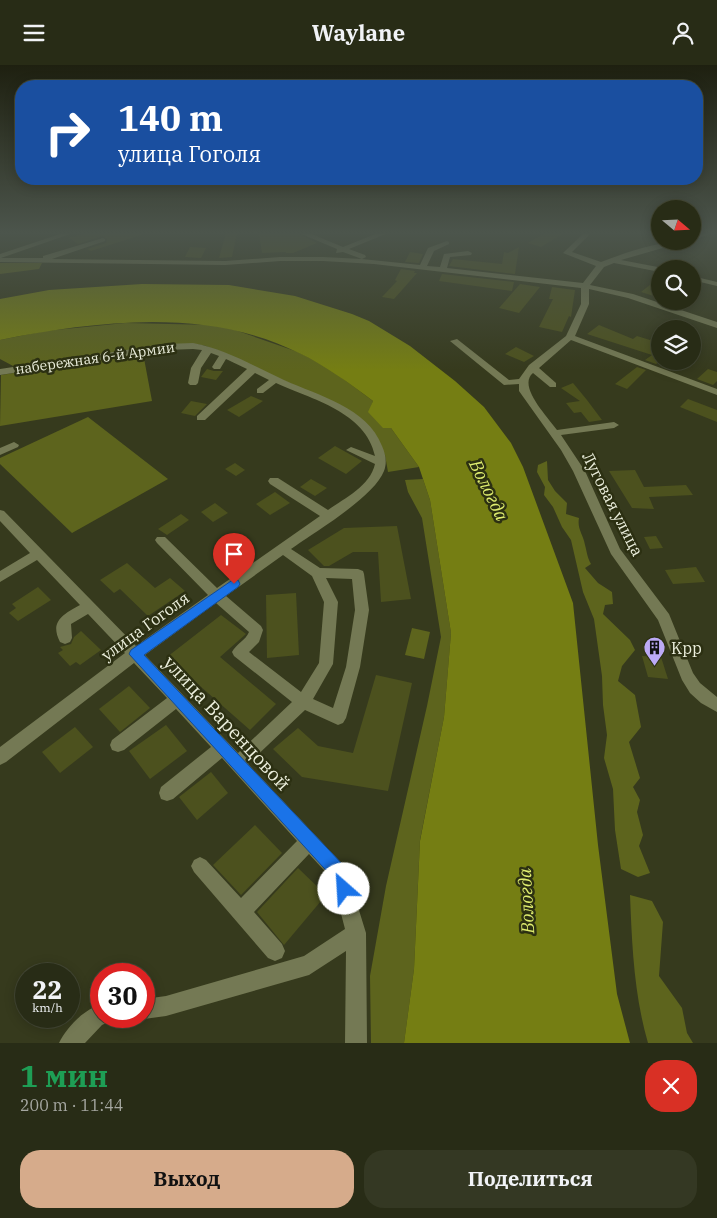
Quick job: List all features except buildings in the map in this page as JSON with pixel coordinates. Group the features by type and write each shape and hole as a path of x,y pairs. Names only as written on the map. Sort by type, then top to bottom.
{"street":[{"path":"515,279 585,286 630,296 717,325"},
{"path":"454,341 507,383 523,386 526,373 570,337 585,304 585,286 591,279"},
{"path":"701,280 717,284"},
{"path":"570,337 717,392"},
{"name":"набережная 6-й Армии","path":"0,372 166,347 193,346 208,349 276,379 354,417 370,431 381,463"},
{"path":"193,383 196,369 208,349"},
{"path":"217,367 224,356"},
{"path":"532,367 553,385"},
{"path":"201,418 253,369"},
{"path":"260,391 276,379"},
{"name":"Луговая улица","path":"523,386 579,471 615,551 664,618 687,676 695,688 711,702"},
{"path":"555,433 614,425"},
{"path":"0,452 14,445"},
{"path":"351,450 381,463"},
{"name":"улица Гоголя","path":"0,757 135,654 362,492 373,482 379,473 381,463"},
{"path":"274,481 329,516"},
{"name":"улица Варенцовой","path":"0,514 135,654 340,874 356,933"},
{"path":"161,540 233,612 256,630 254,638 239,652 303,702 338,719 353,667 362,610 358,575 317,573"},
{"path":"237,764 303,702 326,664 331,602 317,573 283,549"},
{"path":"0,577 38,554"},
{"path":"65,638 64,621 89,606"},
{"path":"118,745 177,699"},
{"path":"167,793 222,748"},
{"path":"241,912 309,841"},
{"path":"200,867 275,951"},
{"path":"155,1008 309,965 356,933"},
{"path":"356,933 356,1043"},
{"path":"70,1043 90,1022"}],"shaded area":[{"path":"125,323 213,325 235,330 298,352 330,369 373,401 369,412 391,428 419,467 388,472 385,455 373,431 323,398 206,346 196,344 15,367 0,359 0,340 45,331"},
{"path":"143,353 152,401 0,426 1,375"},
{"path":"88,417 168,479 72,533 0,464 0,458"},
{"path":"547,461 548,480 555,491 567,503 566,514 579,518 579,528 591,564 585,568 598,583 612,592 613,604 605,605 603,614 630,640 635,650 622,666 618,681 635,695 641,727 629,742 640,778 633,787 640,800 637,812 643,835 639,846 650,873 638,877 621,869 615,830 613,789 604,758 607,735 602,676 594,619 583,592 571,540 562,527 553,507 544,495 545,487 537,472 538,465"},
{"path":"423,479 430,500 451,633 444,717 420,840 414,969 404,1043 371,1043 370,976 386,886 441,637 422,518 408,492 405,480"},
{"path":"412,628 430,632 424,659 405,655"},
{"path":"630,895 652,901 663,922 659,976 682,1008 687,1033 693,1043 648,1043 637,988"}],"water":[{"name":"Вологда","path":"142,284 229,285 295,296 369,321 410,346 455,381 484,407 511,443 523,467 573,603 598,845 617,994 630,1043 404,1043 414,969 420,841 444,717 451,633 430,500 419,467 391,428 383,428 368,412 373,401 319,363 264,338 227,329 190,324 151,322 75,328 0,340 0,299 49,290"}],"place":[{"name":"Kpp","path":"655,667"}],"route":[{"path":"234,584 135,654 340,874 344,889"}]}
